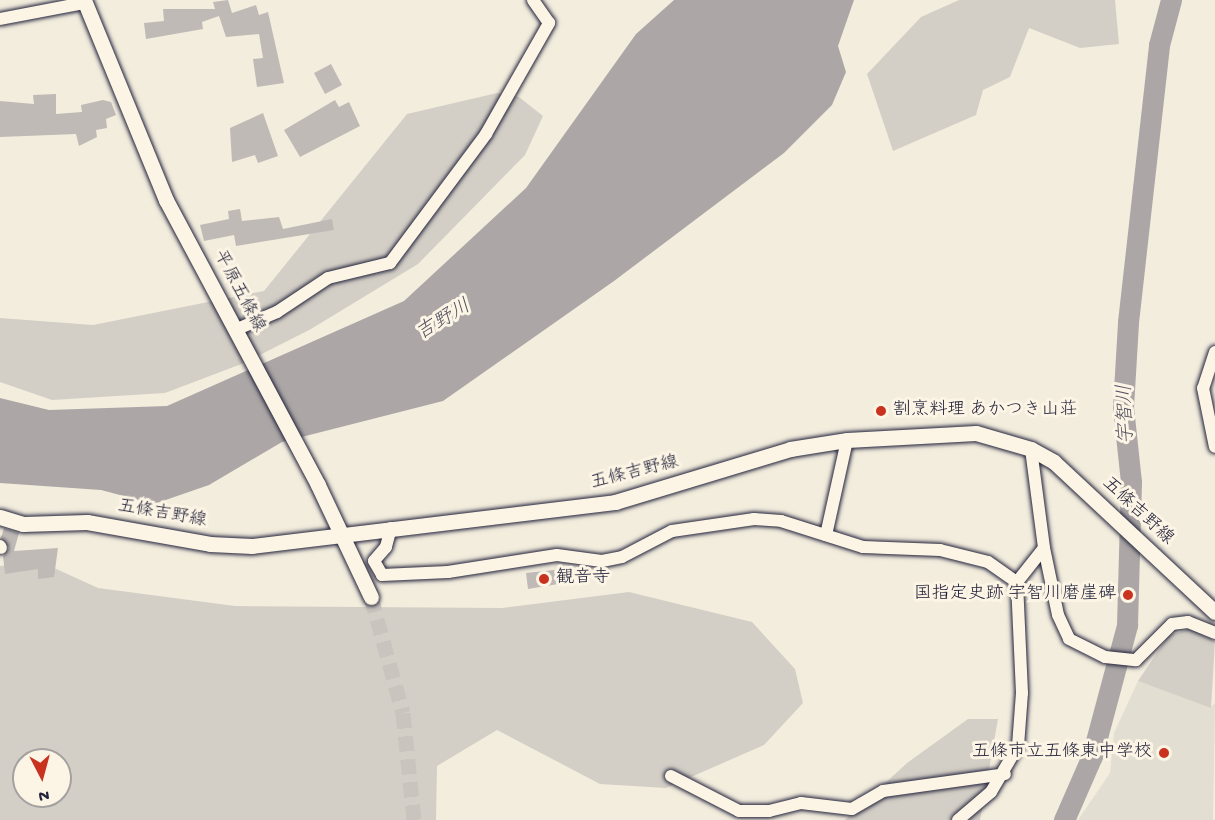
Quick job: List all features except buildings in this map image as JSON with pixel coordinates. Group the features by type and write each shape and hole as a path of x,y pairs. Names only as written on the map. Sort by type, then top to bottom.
{"main road":[{"name":"平原五條線","path":"84,2 166,200 318,485 371,597"},
{"name":"五條吉野線","path":"0,517 23,525 87,522 210,544 252,546 615,502 790,449 847,440 976,434 1031,449 1101,504 1215,612"}],"street":[{"path":"236,330 277,312 328,278 390,262 486,134 549,23 533,0"},
{"path":"0,19 84,2"},
{"path":"1215,351 1203,388 1210,409 1215,447"},
{"path":"826,535 847,440"},
{"path":"1031,449 1044,548 1058,615 1069,639 1105,657 1136,660 1172,624 1188,622 1215,633"},
{"path":"391,528 386,547 374,561 382,575 448,572 557,555 602,561 701,523 782,521 863,547 940,550 988,562 1017,582"},
{"path":"957,820 1005,774 1018,747 1022,693 1017,582 1044,548"},
{"path":"671,776 739,811 770,811 801,803 852,809 884,791 1005,774"}],"shaded area":[{"path":"959,0 1115,0 1119,44 1080,48 1029,28 1010,77 983,90 976,115 893,151 867,74 921,17"},
{"path":"497,93 519,97 543,116 525,155 418,264 311,329 244,363 165,393 52,400 0,382 0,318 93,325 264,291 407,114"},
{"path":"41,562 98,588 235,606 502,608 629,592 752,622 795,669 803,703 764,745 666,788 600,784 497,730 437,766 436,820 0,820 0,566"},
{"path":"1191,629 1215,641 1211,708 1138,681 1169,635"},
{"name":"五條市立五條東中学校","path":"1138,681 1211,707 1215,703 1213,820 1078,820 1110,773 1114,733"},
{"path":"968,719 998,719 980,820 845,820 907,763"}],"water":[{"name":"吉野川","path":"674,0 854,0 838,46 846,72 832,105 784,153 614,281 443,401 282,442 209,485 154,504 101,490 0,483 0,398 49,410 167,406 404,301 526,188 636,34"}],"waterway":[{"name":"宇智川","path":"1064,820 1092,756 1127,625 1131,482 1123,407 1128,322 1159,45 1171,0"}],"tunnel":[{"path":"371,597 403,713 414,820"}],"place":[{"name":"割烹料理 あかつき山荘","path":"881,411"},
{"name":"観音寺","path":"544,579"},
{"name":"国指定史跡 宇智川磨崖碑","path":"1128,595"},
{"name":"五條市立五條東中学校","path":"1164,753"}]}
